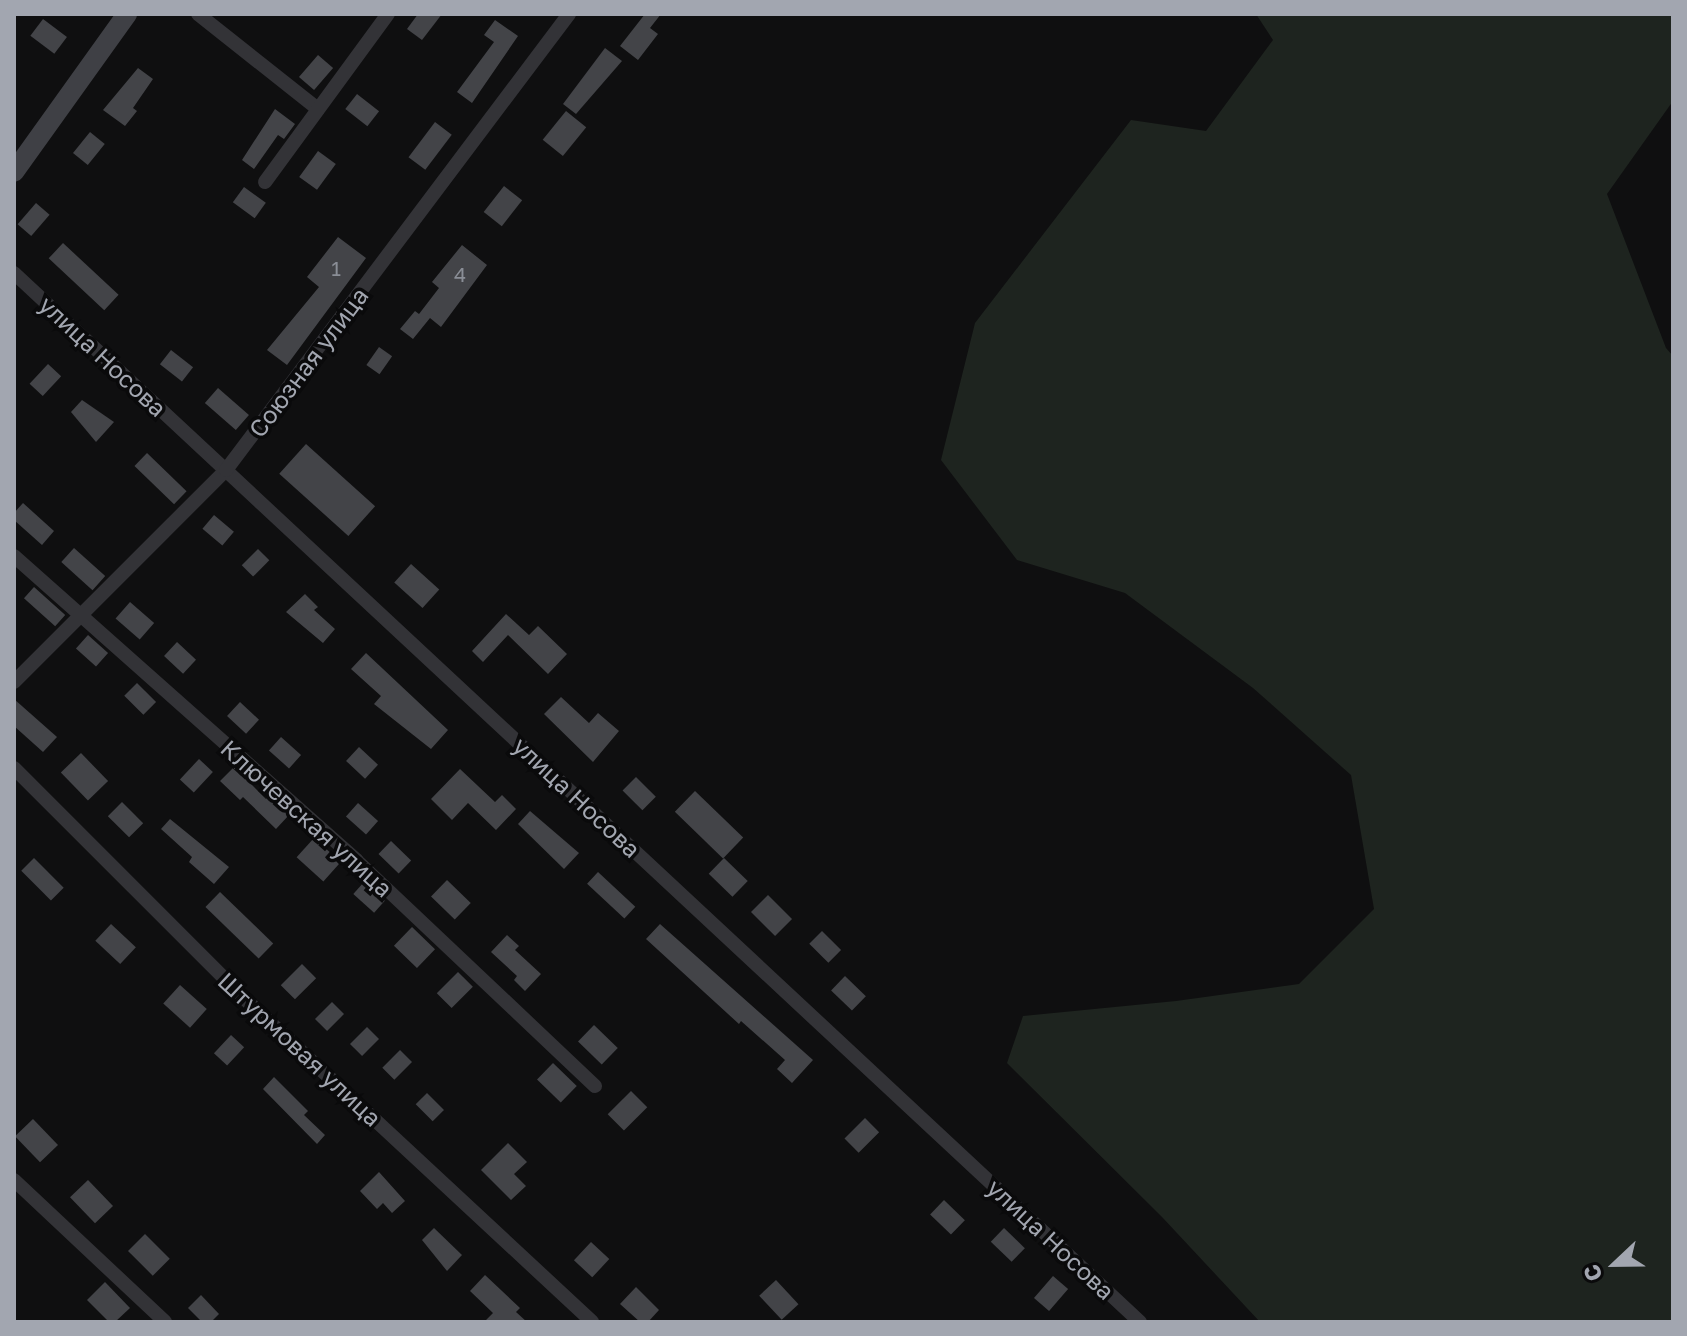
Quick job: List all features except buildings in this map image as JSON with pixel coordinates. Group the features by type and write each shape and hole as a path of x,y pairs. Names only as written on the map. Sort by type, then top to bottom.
{"street":[{"path":"14,172 127,14"},
{"path":"198,14 318,109"},
{"path":"265,182 388,14"},
{"name":"Союзная улица","path":"14,682 226,470 569,14"},
{"name":"улица Носова","path":"14,273 1140,1322"},
{"name":"Ключевская улица","path":"14,556 356,860 595,1086"},
{"name":"Штурмовая улица","path":"14,768 247,1001 592,1322"},
{"path":"14,1180 165,1322"}],"shaded area":[{"path":"1256,14 1673,14 1673,101 1607,194 1666,348 1673,356 1673,1322 1260,1322 1162,1217 1007,1063 1023,1016 1176,1001 1299,984 1374,909 1351,775 1253,688 1125,593 1017,560 941,460 975,323 1131,120 1206,131 1273,40"}]}
